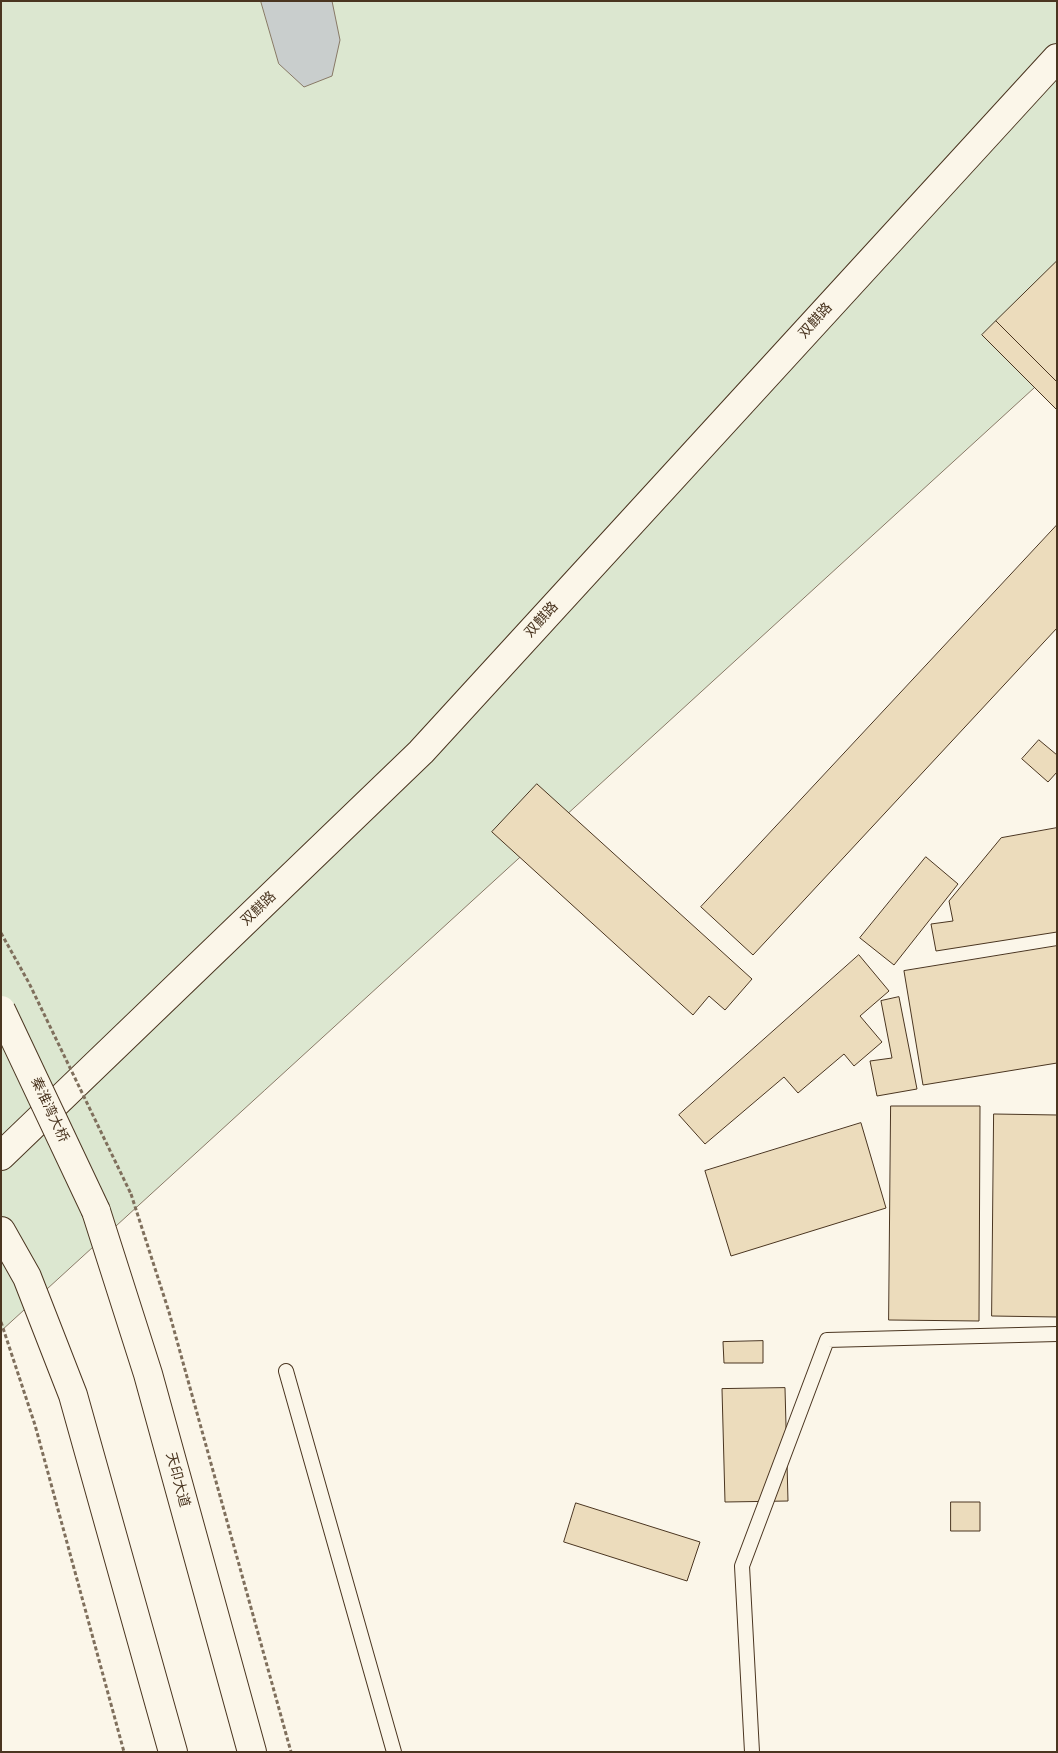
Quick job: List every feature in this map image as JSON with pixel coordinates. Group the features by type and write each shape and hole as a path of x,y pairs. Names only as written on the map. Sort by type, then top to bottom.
{"street":[{"name":"双麒路","path":"1,1156 421,752 1057,58"},
{"name":"秦淮湾大桥","path":"1,1010 96,1210"},
{"name":"天印大道","path":"96,1210 148,1374 252,1752"},
{"path":"1,1231 28,1277 73,1395 172,1752"}],"lane":[{"path":"752,1752 742,1566 827,1340 1057,1334"},
{"path":"286,1371 394,1752"}],"path":[{"path":"1,933 29,983 131,1194 169,1312 292,1752"},
{"path":"1,1322 35,1425 124,1752"}],"green space":[{"path":"1,1 1057,1 1057,367 1,1331"}],"shaded area":[{"path":"261,1 332,1 340,40 332,76 304,87 279,64"}],"building":[{"path":"1057,261 1057,382 996,321"},
{"path":"996,321 1057,382 1057,410 982,335"},
{"path":"1057,525 1057,628 753,955 701,907"},
{"path":"1039,740 1057,755 1057,772 1048,782 1022,759"},
{"path":"537,784 752,979 725,1010 709,996 693,1015 492,832"},
{"path":"1057,828 1057,932 936,951 931,924 953,921 949,901 1001,838"},
{"path":"926,857 958,884 894,965 860,938"},
{"path":"1057,946 1057,1063 923,1085 904,971"},
{"path":"859,955 889,991 860,1016 882,1042 854,1066 844,1054 798,1093 784,1077 705,1144 679,1115"},
{"path":"899,997 917,1089 877,1096 870,1061 892,1058 881,1001"},
{"path":"891,1106 980,1106 979,1321 889,1320"},
{"path":"994,1114 1057,1115 1057,1317 992,1316"},
{"path":"861,1123 886,1208 731,1256 705,1171"},
{"path":"763,1341 763,1363 724,1363 723,1342"},
{"path":"785,1388 788,1501 725,1502 722,1389"},
{"path":"951,1502 980,1502 980,1531 951,1531"},
{"path":"576,1503 700,1542 687,1581 564,1542"}]}
